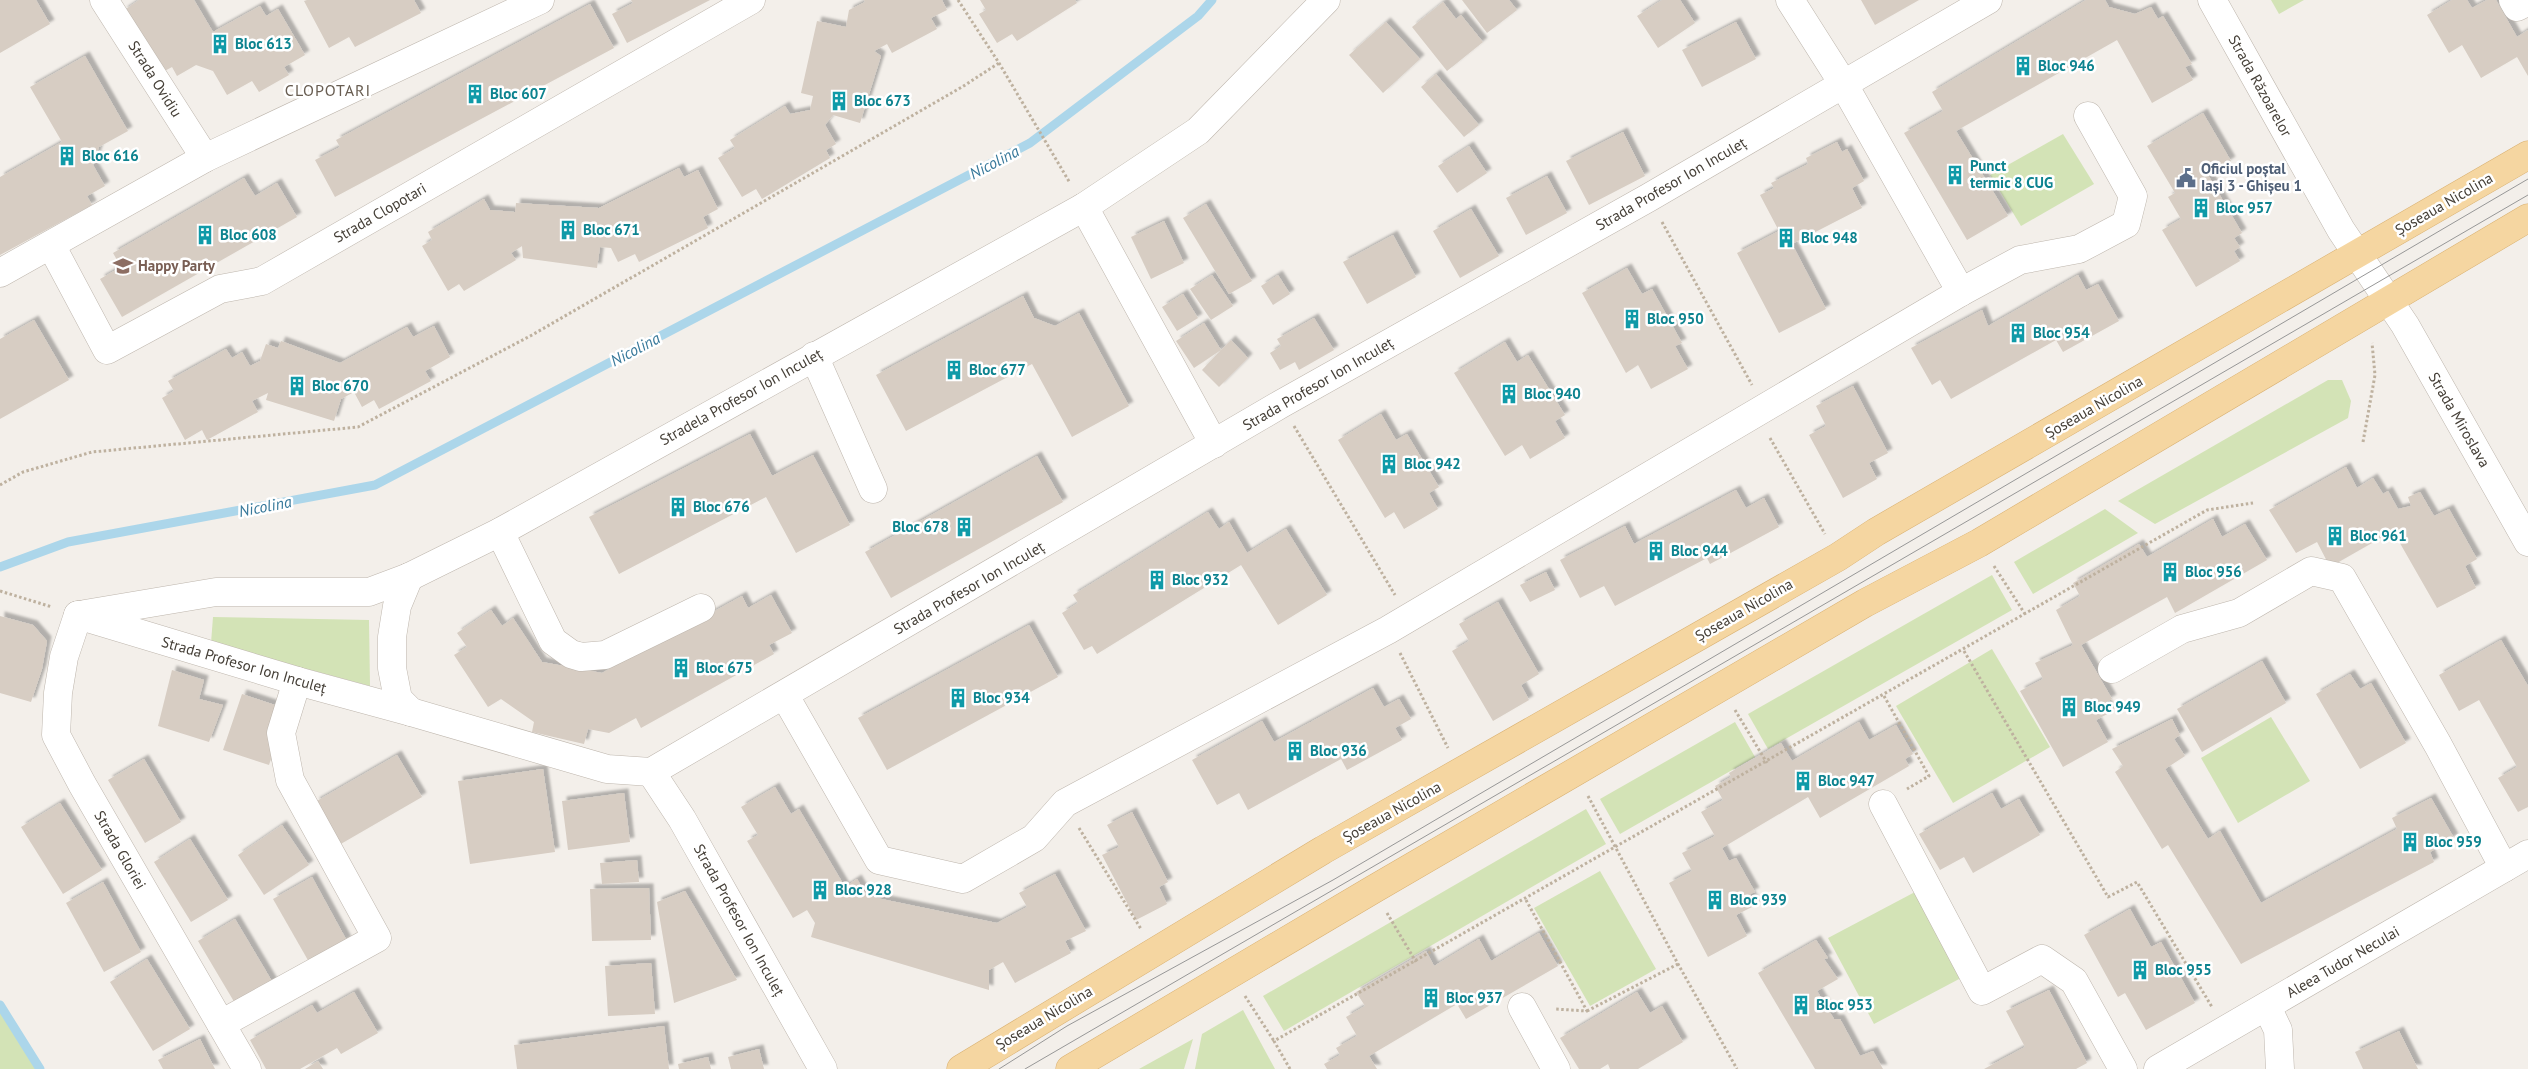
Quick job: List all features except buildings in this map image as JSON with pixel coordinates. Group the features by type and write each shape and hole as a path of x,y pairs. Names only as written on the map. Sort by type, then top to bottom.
{"main road":[{"name":"Șoseaua Nicolina","path":"961,1069 1324,850 1838,557 1876,532 2528,155"},
{"path":"1070,1069 1374,888 1865,603 1979,542 2528,218"}],"street":[{"name":"Strada Ovidiu","path":"104,0 205,158"},
{"name":"Strada Clopotari","path":"51,245 107,350 220,289 262,281 751,0"},
{"name":"Stradela Profesor Ion Inculeț","path":"66,611 216,592 370,592 409,577 500,532 1084,207 1198,131 1326,0"},
{"path":"1790,0 1844,85 1961,292"},
{"name":"Strada Profesor Ion Inculeț","path":"66,611 297,681 411,712 607,770 652,772 785,696 1281,404 1648,198 1988,0"},
{"name":"Strada Răzoarelor","path":"2212,0 2357,255 2388,300"},
{"path":"2513,0 2517,7 2528,1"},
{"path":"0,273 205,158 530,2"},
{"path":"785,696 879,860 963,879 1034,838 1065,804 1388,630 1961,292 2020,260 2079,249 2126,224 2133,196 2088,116"},
{"path":"1084,207 1214,444"},
{"name":"Strada Miroslava","path":"2388,300 2405,324 2528,542"},
{"path":"814,356 873,489"},
{"path":"500,532 553,641 571,654 581,657 605,655 701,608"},
{"path":"2112,668 2182,629 2238,614 2311,571 2342,578 2438,745 2504,868"},
{"path":"409,577 396,614 392,637 392,668 398,699 411,712"},
{"name":"Strada Gloriei","path":"66,611 64,657 58,693 56,735 82,784 247,1069"},
{"path":"221,1024 377,938 290,780 281,733 297,681"},
{"name":"Strada Profesor Ion Inculeț","path":"652,772 682,819 816,1066"},
{"path":"1883,804 1982,991 2042,959 2074,981 2122,1069"},
{"name":"Aleea Tudor Neculai","path":"2158,1069 2266,1008 2528,854"},
{"path":"1522,1007 1556,1069"},
{"path":"2266,1008 2278,1030 2280,1069"}],"path":[{"path":"958,0 999,63 1084,207"},
{"path":"0,486 23,472 92,452 358,427 532,335 962,87 999,63"},
{"path":"1648,198 1758,395 1755,412 1838,557"},
{"path":"2363,442 2376,375 2371,344 2405,324"},
{"path":"1281,404 1397,599 1388,630 1430,708 1460,773"},
{"path":"1274,1041 1526,900 1614,847 1884,696 2207,510 2253,503"},
{"path":"1979,542 2025,614"},
{"path":"0,591 66,611"},
{"path":"1964,650 2108,897 2137,882 2226,1031"},
{"path":"1719,688 1739,716 1766,763"},
{"path":"1883,804 1929,776 1884,696"},
{"path":"1575,771 1614,847 1737,1069"},
{"path":"1065,804 1156,952"},
{"path":"1374,888 1416,962"},
{"path":"1526,900 1587,1011"},
{"path":"1522,1007 1587,1011 1678,964"},
{"path":"1231,973 1290,1069"}],"green space":[{"path":"2271,0 2304,0 2279,14"},
{"path":"2063,134 2094,184 2021,226 1990,175"},
{"path":"2328,380 2342,380 2351,401 2348,418 2155,524 2118,501"},
{"path":"2105,509 2138,533 2033,594 2014,562"},
{"path":"1992,575 2012,610 1768,749 1748,714"},
{"path":"213,617 369,620 370,686 211,643"},
{"path":"1992,649 2050,747 1953,803 1896,706"},
{"path":"2271,717 2310,781 2238,823 2201,758"},
{"path":"1735,722 1755,757 1620,834 1600,799"},
{"path":"1586,809 1606,844 1284,1031 1263,996"},
{"path":"1600,871 1656,969 1590,1006 1534,908"},
{"path":"1915,892 1961,978 1874,1024 1828,938"},
{"path":"0,1005 39,1069 0,1069"},
{"path":"1243,1010 1275,1069 1195,1069 1202,1034"},
{"path":"1193,1039 1184,1069 1139,1069"}],"waterway":[{"name":"Nicolina","path":"0,567 68,542 375,485 1030,143 1198,16 1212,0"},
{"name":"Nicolina","path":"0,1005 40,1069"}],"tram line":[{"path":"999,1069 1067,1026 1333,880 2528,179"},
{"path":"1025,1069 2528,195"}],"place":[{"name":"Bloc 613","path":"220,44"},
{"name":"Bloc 946","path":"2023,66"},
{"name":"Bloc 607","path":"475,94"},
{"name":"Bloc 673","path":"839,101"},
{"name":"Bloc 616","path":"67,156"},
{"name":"Punct termic 8 CUG","path":"1955,175"},
{"name":"Oficiul poștal Iași 3 - Ghișeu 1","path":"2186,178"},
{"name":"Bloc 957","path":"2201,208"},
{"name":"Bloc 671","path":"568,230"},
{"name":"Bloc 608","path":"205,235"},
{"name":"Bloc 948","path":"1786,238"},
{"name":"Happy Party","path":"123,266"},
{"name":"Bloc 950","path":"1632,319"},
{"name":"Bloc 954","path":"2018,333"},
{"name":"Bloc 677","path":"954,370"},
{"name":"Bloc 670","path":"297,386"},
{"name":"Bloc 940","path":"1509,394"},
{"name":"Bloc 942","path":"1389,464"},
{"name":"Bloc 676","path":"678,507"},
{"name":"Bloc 678","path":"964,527"},
{"name":"Bloc 961","path":"2335,536"},
{"name":"Bloc 944","path":"1656,551"},
{"name":"Bloc 956","path":"2170,572"},
{"name":"Bloc 932","path":"1157,580"},
{"name":"Bloc 675","path":"681,668"},
{"name":"Bloc 934","path":"958,698"},
{"name":"Bloc 949","path":"2069,707"},
{"name":"Bloc 936","path":"1295,751"},
{"name":"Bloc 947","path":"1803,781"},
{"name":"Bloc 959","path":"2410,842"},
{"name":"Bloc 928","path":"820,890"},
{"name":"Bloc 939","path":"1715,900"},
{"name":"Bloc 955","path":"2140,970"},
{"name":"Bloc 937","path":"1431,998"},
{"name":"Bloc 953","path":"1801,1005"}],"district":[{"name":"CLOPOTARI","path":"328,90"}]}
